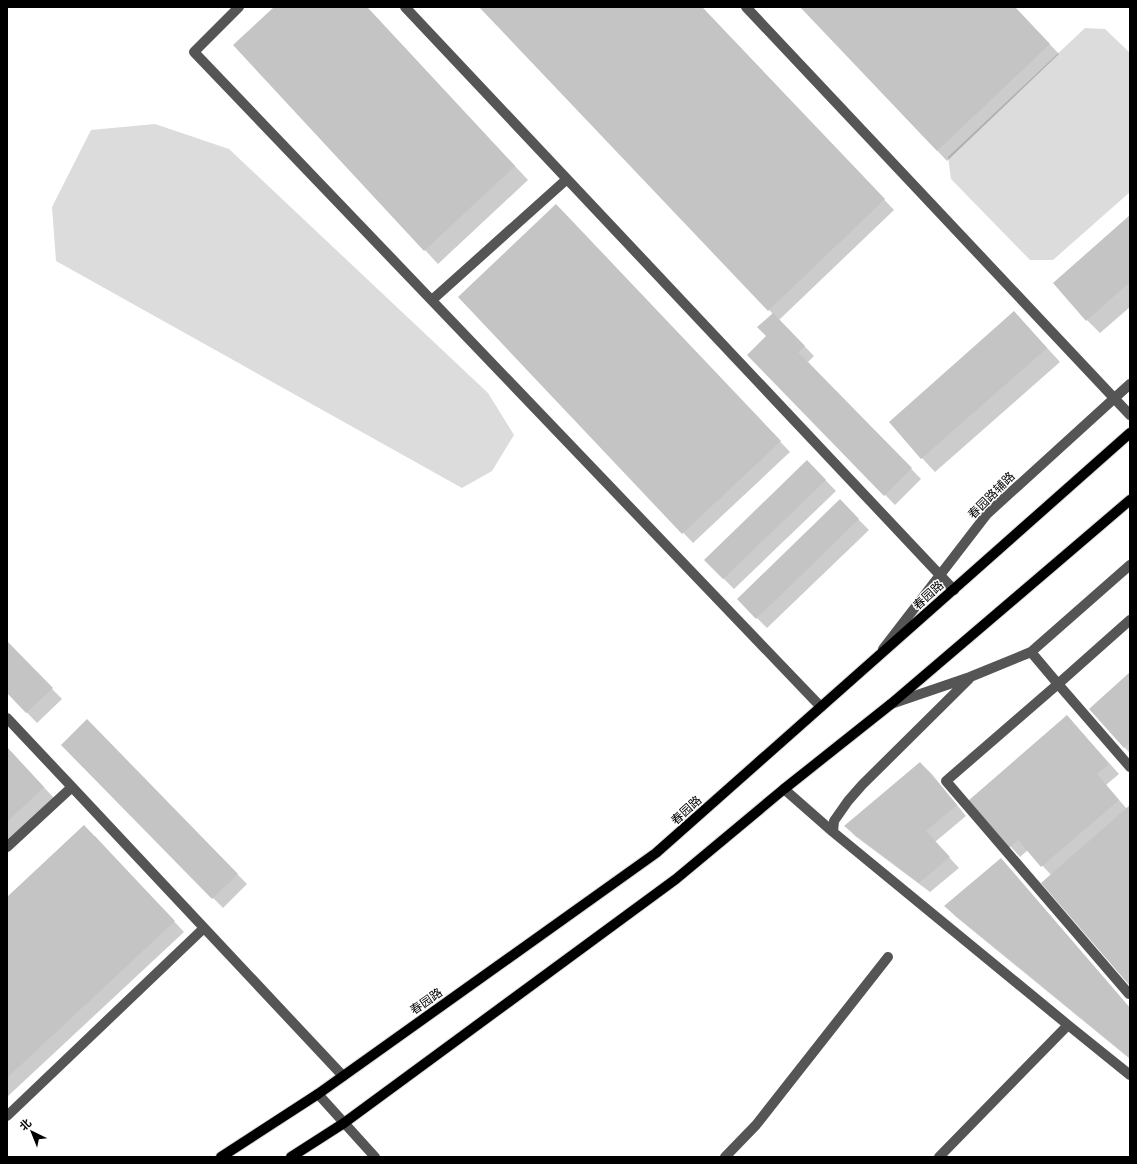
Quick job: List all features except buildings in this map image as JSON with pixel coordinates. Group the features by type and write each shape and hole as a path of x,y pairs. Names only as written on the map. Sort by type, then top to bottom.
{"main road":[{"name":"春园路","path":"221,1157 318,1094 656,853 1130,433"},
{"path":"291,1157 344,1123 676,879 784,789 891,704 1130,500"}],"street":[{"path":"239,7 194,52 821,707"},
{"path":"405,7 954,590"},
{"path":"746,7 1130,415"},
{"path":"432,300 567,179"},
{"name":"春园路辅路","path":"874,660 987,514 1130,384"},
{"path":"891,704 970,677 1031,652 1130,565"},
{"path":"1129,994 946,781 1130,620"},
{"path":"1031,652 1130,767"},
{"path":"833,832 834,821 848,801 862,785 970,677"},
{"path":"7,718 343,1076"},
{"path":"7,847 72,787"},
{"path":"784,789 833,832 1130,1075"},
{"path":"7,1116 204,928"},
{"path":"725,1157 756,1126 888,957"},
{"path":"939,1157 1068,1025"},
{"path":"318,1094 375,1157"}],"shaded area":[{"path":"1085,28 1105,29 1130,53 1130,192 1053,260 1030,260 951,179 948,157"},
{"path":"155,124 229,149 488,393 514,435 492,471 462,488 56,261 52,207 91,130"}]}
